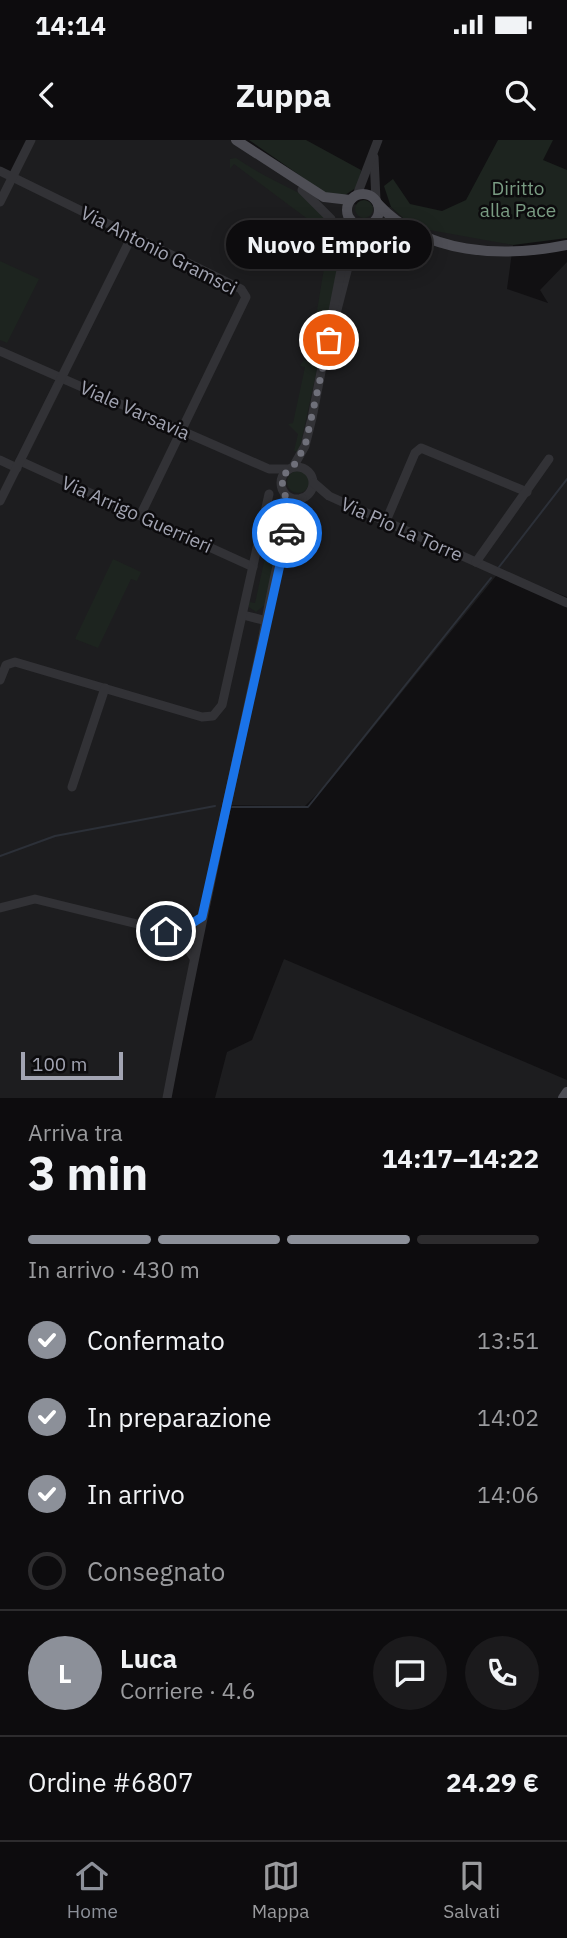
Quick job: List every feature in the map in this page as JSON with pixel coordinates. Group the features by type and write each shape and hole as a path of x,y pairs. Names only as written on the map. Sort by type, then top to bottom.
{"main road":[{"path":"236,140 327,199 367,195 405,229 457,247"},
{"path":"280,170 302,190 349,217 414,241 510,251 567,245"},
{"path":"349,217 354,198"},
{"path":"365,225 376,219 377,202"},
{"path":"563,1098 567,1092"}],"street":[{"path":"0,202 30,140"},
{"path":"354,198 378,140"},
{"path":"374,152 377,202"},
{"name":"Via Antonio Gramsci","path":"0,171 242,289 246,297 181,430"},
{"path":"302,190 331,219 348,253"},
{"path":"167,1098 202,917 287,534 304,497 314,483 308,470 305,446 348,253 349,217"},
{"path":"348,253 365,225"},
{"path":"348,253 363,239 375,234 414,241"},
{"path":"0,501 132,236"},
{"name":"Viale Varsavia","path":"0,351 269,470 281,482"},
{"path":"140,516 181,430"},
{"path":"287,534 285,494 281,482 305,446"},
{"path":"386,521 415,453 421,448 527,492"},
{"name":"Via Pio La Torre","path":"476,562 549,459"},
{"name":"Via Arrigo Guerrieri","path":"0,460 18,464 253,567"},
{"path":"290,468 308,470"},
{"name":"Viale Varsavia","path":"269,470 290,468"},
{"name":"Via Pio La Torre","path":"314,483 329,496 567,603"},
{"path":"0,681 6,665 12,661 202,717 213,716 222,705 269,494"},
{"path":"285,494 291,498 304,497"},
{"name":"Via Pio La Torre","path":"304,497 329,496"},
{"path":"243,615 267,621"},
{"path":"72,787 105,688"},
{"path":"0,908 35,899 198,938"},
{"path":"183,934 202,917"},
{"path":"183,934 194,958"}],"shaded area":[{"path":"28,140 232,140 324,202 391,207 404,219 513,245 507,289 548,303 540,290 567,262 567,597 500,571 331,780 305,806 222,805 167,1098 0,1098 0,173 9,178"},
{"path":"284,959 567,1080 567,1098 215,1098 227,1052 252,1040"}],"green space":[{"path":"249,140 306,140 361,170 359,186 345,195 328,195"},
{"name":"Diritto alla Pace","path":"498,140 553,140 543,160 567,170 567,238 513,245 424,229 404,219 391,207 384,186 393,179 410,204 442,211 466,200"},
{"path":"236,158 297,192 317,206 329,222 336,240 338,259 323,341 317,348 310,349 306,340 312,341 326,256 321,255 316,232 307,224 309,220 234,164 230,169 230,159"},
{"path":"364,200 370,203 373,209 370,215 364,218 358,215 355,209 358,203"},
{"path":"0,261 39,279 7,343 0,340"},
{"path":"304,360 314,363 317,369 299,452 294,451 298,434 288,424 293,423 305,367 300,366"},
{"path":"298,471 308,478 309,482 302,492 298,493 288,486 287,482 294,472"},
{"path":"276,507 286,509 265,605 256,612 249,607 249,602 255,603"},
{"path":"297,512 305,514 299,545 304,547 299,552 289,548"},
{"path":"113,559 141,572 137,581 131,579 98,648 75,639"}],"waterway":[{"path":"499,567 567,479"},
{"path":"232,807 308,807 491,578"},
{"path":"0,856 55,836 215,806"}],"way so far":[{"path":"287,533 288,508 281,477 293,467 305,446 329,340"}],"place":[{"name":"Nuovo Emporio","path":"329,340"}],"route":[{"path":"166,931 183,929 202,917 287,533"}]}
